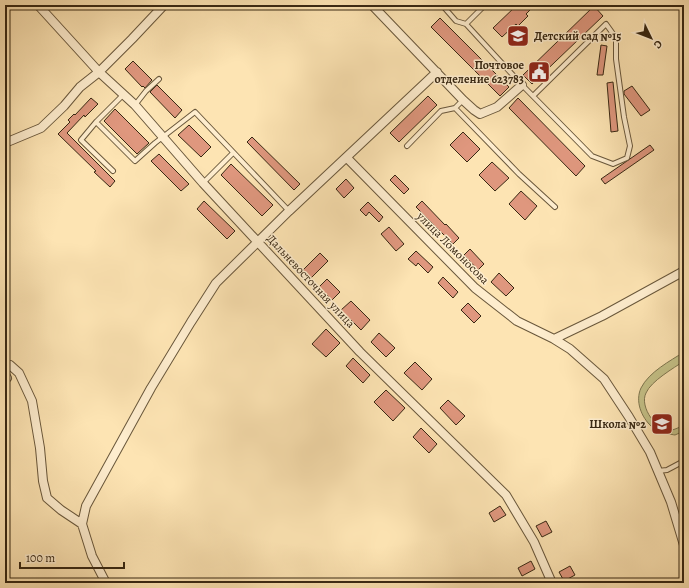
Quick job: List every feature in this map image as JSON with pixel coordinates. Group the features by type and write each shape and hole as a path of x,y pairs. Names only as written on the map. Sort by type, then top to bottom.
{"street":[{"name":"Дальневосточная улица","path":"38,5 98,72 135,105 203,183 360,352 506,496 534,542 552,583"},
{"path":"5,143 41,128 64,106 80,86 98,72 164,5"},
{"path":"372,5 463,100 480,114 497,107 522,85"},
{"path":"106,583 92,556 82,524 86,506 151,388 216,283 437,72"},
{"name":"улица Ломоносова","path":"347,158 475,288 517,321 554,339 570,349 604,379 650,452 671,502 684,545"},
{"path":"554,339 602,316 684,271"},
{"path":"5,370 10,365 19,373 32,401 40,448 43,481 47,498 61,510 82,524"},
{"path":"5,375 8,378 5,380"}],"lane":[{"path":"442,5 456,21 466,24 522,85 592,156 613,164 627,158 630,146 624,117 616,59 616,38 606,24 533,96"},
{"path":"466,24 485,5"},
{"path":"135,105 146,91 159,79"},
{"path":"113,171 81,140 96,122 123,95"},
{"path":"407,146 440,111 455,108 463,100"},
{"path":"455,108 519,174 555,207"},
{"path":"96,122 135,161 195,112 290,211"},
{"path":"203,183 233,152"},
{"path":"658,471 668,470 684,461"}],"shaded area":[{"path":"684,352 684,361 663,375 653,384 646,393 644,399 647,411 651,418 661,427 666,430 672,430 684,425 684,431 674,435 656,430 648,423 640,409 639,393 645,382 654,372"}],"building":[{"path":"517,5 535,5 526,14 528,16 518,26 516,24 502,37 493,28"},
{"path":"594,6 603,16 532,84 523,75"},
{"path":"440,18 509,87 500,96 431,27"},
{"path":"601,45 607,46 603,75 597,75"},
{"path":"133,61 152,80 145,88 143,86 142,87 125,69"},
{"path":"613,82 618,131 611,132 607,83"},
{"path":"157,85 182,110 175,118 150,92"},
{"path":"632,86 650,110 641,116 624,94 624,91"},
{"path":"428,96 437,105 399,142 390,133"},
{"path":"91,98 98,104 85,117 84,115 67,133 115,181 110,187 94,172 96,171 58,134 70,122 68,120 74,114 75,115"},
{"path":"518,98 585,166 576,176 509,108"},
{"path":"115,109 149,143 137,154 104,121"},
{"path":"189,125 211,147 201,157 178,135"},
{"path":"463,132 480,149 467,162 450,145"},
{"path":"252,137 300,184 294,190 247,142"},
{"path":"650,145 654,150 605,184 601,179"},
{"path":"159,154 189,184 181,191 151,161"},
{"path":"492,162 509,178 495,191 479,175"},
{"path":"231,164 273,205 262,216 221,175"},
{"path":"395,175 409,189 404,194 390,180"},
{"path":"346,179 354,188 344,198 336,189"},
{"path":"521,191 537,206 525,220 509,204"},
{"path":"204,201 235,231 227,239 197,209"},
{"path":"422,201 459,238 453,244 416,207"},
{"path":"368,202 383,217 379,222 369,212 366,216 360,210"},
{"path":"389,227 404,244 396,251 381,234"},
{"path":"470,249 484,264 478,270 464,255"},
{"path":"416,251 433,267 428,273 418,263 416,266 408,259"},
{"path":"320,253 328,261 311,278 303,270"},
{"path":"499,273 514,288 506,296 491,282"},
{"path":"443,277 458,292 453,298 438,283"},
{"path":"327,279 340,292 332,300 319,287"},
{"path":"351,301 370,320 361,330 341,310"},
{"path":"468,303 481,316 474,323 461,310"},
{"path":"326,329 340,343 326,357 312,344"},
{"path":"379,333 395,348 386,357 371,342"},
{"path":"353,358 370,375 363,383 346,366"},
{"path":"415,362 432,379 422,390 404,373"},
{"path":"386,390 405,408 393,421 374,402"},
{"path":"448,400 465,416 456,425 440,408"},
{"path":"421,428 437,444 429,453 413,437"},
{"path":"500,506 506,515 494,522 489,513"},
{"path":"546,521 552,532 542,537 536,526"},
{"path":"531,561 535,569 522,576 518,568"},
{"path":"570,566 575,575 564,581 559,572"}],"place":[{"name":"Детский сад №15","path":"518,36"},
{"name":"Почтовое отделение 623783","path":"539,72"},
{"name":"Школа №2","path":"662,424"}]}
